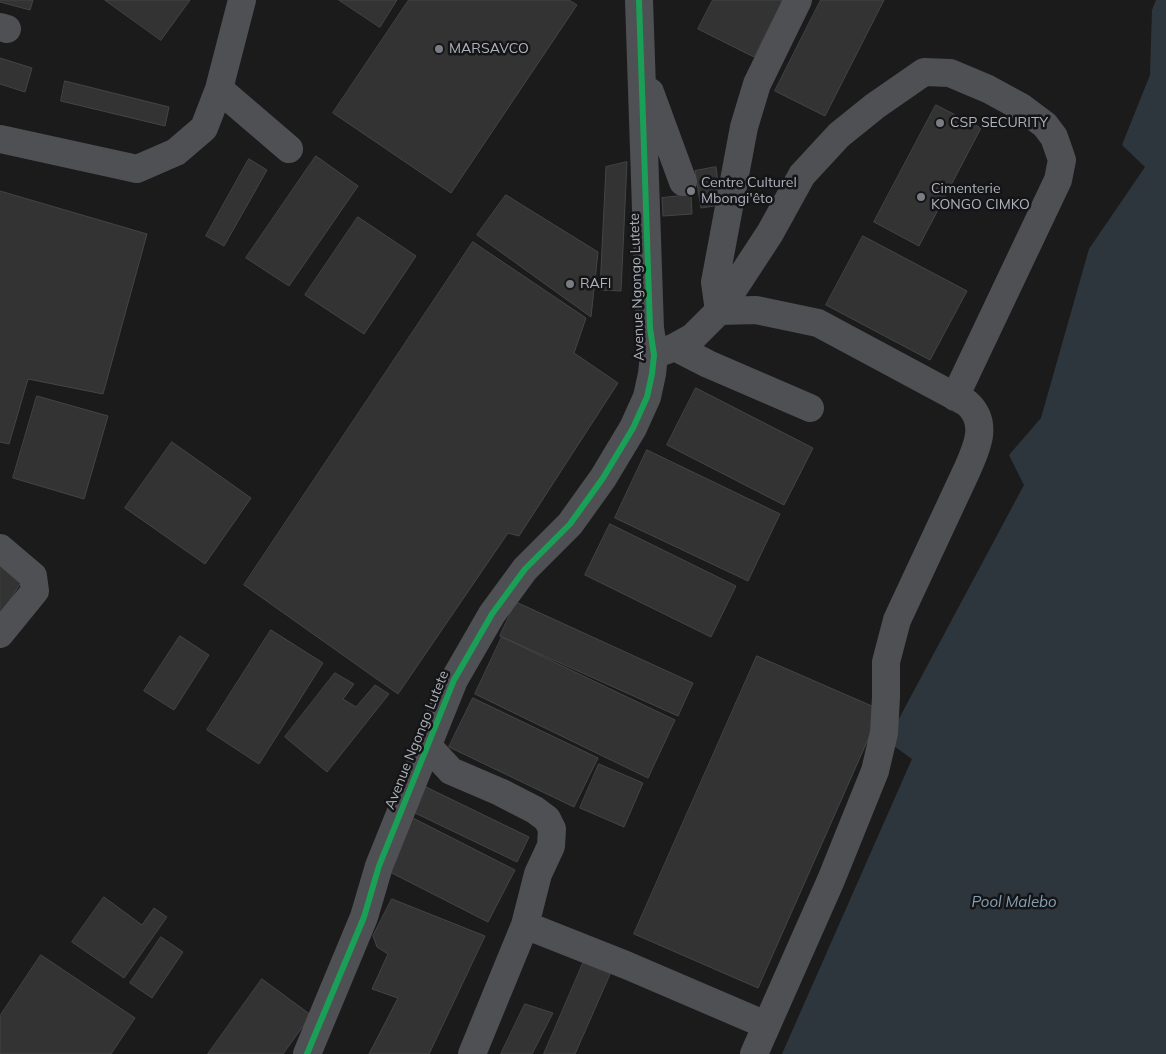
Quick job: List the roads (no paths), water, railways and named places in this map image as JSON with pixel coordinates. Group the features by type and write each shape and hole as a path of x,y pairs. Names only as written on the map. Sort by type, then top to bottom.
{"street":[{"path":"0,139 137,169 176,152 204,128 219,88 242,0"},
{"name":"Avenue Ngongo Lutete","path":"307,1054 364,917 378,866 454,680 492,614 525,569 570,524 603,478 633,428 664,351 650,328 640,64 640,0"},
{"path":"719,311 715,282 744,127 757,84 798,0"},
{"path":"640,64 683,182"},
{"path":"664,351 694,337 719,311 770,233 802,175 839,135 875,106 924,72 950,74 988,89 1021,107 1045,125 1054,137 1062,160 1058,180 955,397"},
{"path":"219,88 289,149"},
{"path":"719,311 756,310 818,323 967,403 975,411 980,426 976,447 896,620 886,662 884,733 874,770 831,880 754,1054"},
{"path":"664,351 708,364 810,408"},
{"path":"0,548 33,576 35,590 0,634"},
{"path":"428,745 451,771 500,792 535,810 547,819 552,829 551,846 538,874 525,925 472,1054"},
{"path":"525,925 626,964 766,1025"}],"water":[{"name":"Pool Malebo","path":"1156,0 1166,0 1166,1054 782,1054 912,759 887,741 1024,485 1009,455 1041,418 1089,249 1145,167 1122,145 1150,75 1152,10"}],"place":[{"name":"MARSAVCO","path":"439,49"},
{"name":"CSP SECURITY","path":"940,123"},
{"name":"Centre Culturel Mbongi'êto","path":"691,191"},
{"name":"Cimenterie KONGO CIMKO","path":"921,197"},
{"name":"RAFI","path":"570,284"}]}
